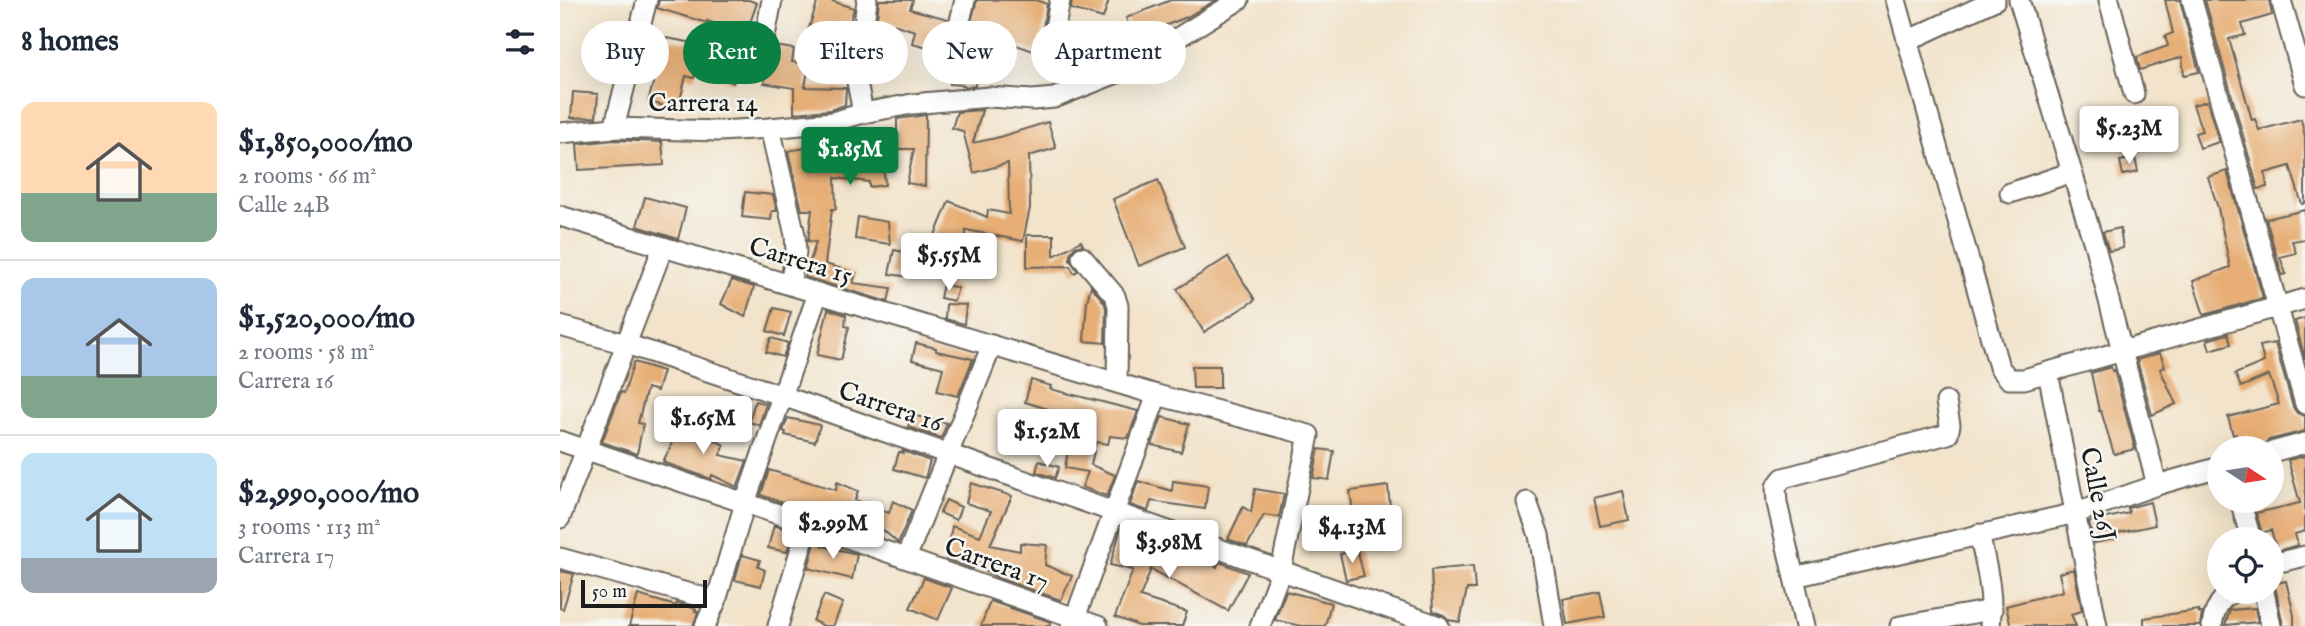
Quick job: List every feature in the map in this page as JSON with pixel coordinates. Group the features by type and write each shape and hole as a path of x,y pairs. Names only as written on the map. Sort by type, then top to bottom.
{"street":[{"path":"614,128 647,0"},
{"path":"768,21 772,0"},
{"path":"863,113 857,82 867,0"},
{"path":"960,21 965,0"},
{"path":"1056,21 1060,0"},
{"name":"Carrera 14","path":"560,133 614,128 719,131 769,128 832,122 912,104 989,97 1033,100 1054,98 1127,69 1240,0"},
{"path":"1896,0 1999,367 2009,379 2025,379 2305,299"},
{"path":"1907,41 1995,0"},
{"path":"2019,0 2095,247 2157,485"},
{"path":"2109,0 2134,94"},
{"path":"2192,0 2305,404"},
{"path":"2281,0 2305,85"},
{"path":"769,128 795,235 796,252 790,284"},
{"path":"2010,194 2072,172"},
{"name":"Carrera 15","path":"560,216 1157,395 1310,435 1281,570"},
{"path":"560,519 663,247"},
{"path":"1082,257 1115,296 1118,306 1117,382"},
{"path":"705,626 716,601 745,503 818,293"},
{"name":"Carrera 16","path":"560,326 626,344 783,396 1437,626"},
{"path":"906,558 992,345"},
{"name":"Calle 26J","path":"2048,372 2097,626"},
{"path":"1074,622 1157,395"},
{"path":"1805,626 1777,503 1776,487 1783,478 1948,434 1950,425 1946,402"},
{"name":"Carrera 17","path":"560,441 906,558 1074,622 1098,626"},
{"path":"2284,449 2305,443"},
{"path":"1794,577 2076,513 2207,470"},
{"path":"1527,502 1539,534 1554,626"},
{"path":"778,626 807,524"},
{"path":"1900,626 1991,618 1991,582 1979,534"},
{"path":"2284,561 2305,556"},
{"path":"560,558 716,601"},
{"path":"1260,626 1281,570"},
{"path":"2212,626 2219,604"},
{"path":"2266,604 2271,626"}],"building":[{"path":"659,0 749,0 757,3 751,21 700,21 657,8"},
{"path":"818,0 829,0 854,8 850,21 811,21"},
{"path":"879,0 913,0 910,9 949,21 922,21 922,46 912,43 915,31 908,29 908,21 877,19"},
{"path":"977,0 1036,0 1047,4 1044,21 1031,21 1031,50 1017,45 1017,21 971,21"},
{"path":"1072,0 1109,0 1103,18 1071,9"},
{"path":"1171,0 1216,0 1177,21 1127,21 1126,18"},
{"path":"2165,0 2180,0 2199,72 2184,75 2182,57 2140,70 2137,57 2168,46 2165,36 2173,33"},
{"path":"2205,0 2269,0 2272,15 2242,24 2245,35 2229,39 2252,120 2255,119 2259,130 2301,119 2305,136 2305,203 2302,204 2290,166 2265,173 2267,187 2258,189"},
{"path":"669,39 683,41 684,84 678,109 648,102 653,84 669,84"},
{"path":"781,47 794,49 792,62 795,63 795,84 806,84 805,87 846,88 845,105 830,110 794,113 794,88 770,84 781,84"},
{"path":"950,84 975,84 964,85"},
{"path":"573,92 598,94 596,117 571,118"},
{"path":"2207,101 2219,142 2200,148 2195,133 2202,131 2193,105"},
{"path":"982,110 973,143 1048,122 1056,148 1029,156 1030,208 1023,241 966,230 966,257 933,257 933,240 949,201 987,217 988,210 1009,214 1008,163 974,173 963,131 952,128 957,112"},
{"path":"926,115 925,186 907,183 914,149 882,149 885,185 869,187 869,182 835,178 836,209 832,209 825,264 856,273 853,283 891,288 888,302 805,277 816,242 808,241 812,210 802,210 788,151 835,143 834,134 844,131 844,135 897,132 897,119"},
{"path":"614,140 662,142 664,165 579,170 577,144"},
{"path":"2135,158 2138,172 2123,175 2120,161"},
{"path":"2227,171 2263,298 2204,315 2193,281 2230,267 2218,208 2208,177"},
{"path":"1158,180 1185,247 1139,266 1113,199"},
{"path":"745,192 773,195 777,211 772,211 771,220 742,217"},
{"path":"645,197 686,208 678,239 637,226"},
{"path":"2305,210 2305,239 2292,241 2296,253 2280,257 2286,274 2282,275 2266,219"},
{"path":"858,217 888,222 890,244 855,239"},
{"path":"2120,228 2123,248 2109,251 2103,232"},
{"path":"1027,235 1054,235 1054,256 1081,241 1083,245 1075,247 1070,254 1070,260 1078,271 1074,273 1070,266 1027,267"},
{"path":"894,250 914,254 910,277 889,274"},
{"path":"1228,257 1255,300 1204,332 1177,289"},
{"path":"732,280 754,287 745,317 721,304"},
{"path":"943,284 958,288 954,301 940,298"},
{"path":"1091,286 1106,308 1105,343 1084,341"},
{"path":"946,304 966,305 964,324 945,319"},
{"path":"774,308 791,312 784,336 767,331"},
{"path":"828,309 846,315 845,326 849,327 841,360 817,355"},
{"path":"2305,318 2305,359 2295,321"},
{"path":"2228,334 2231,344 2210,350 2207,340"},
{"path":"771,338 788,343 783,357 766,352"},
{"path":"916,343 936,348 936,351 973,359 958,396 937,391 943,368 912,360"},
{"path":"2275,343 2293,407 2297,413 2305,416 2305,431 2284,436 2233,435 2228,417 2279,404 2269,375 2241,387 2235,374 2264,362 2260,346"},
{"path":"2160,353 2165,367 2160,369 2176,404 2152,415 2137,360"},
{"path":"634,362 663,371 657,391 647,388 638,423 643,424 637,454 602,442 621,392 624,393"},
{"path":"1192,366 1220,366 1220,388 1193,388"},
{"path":"2111,367 2135,449 2114,454 2099,411 2091,373"},
{"path":"1031,380 1051,386 1050,389 1138,411 1128,438 1110,436 1108,444 1096,442 1091,465 1115,475 1107,496 1082,487 1088,472 1065,468 1071,433 1064,431 1068,415 1025,402"},
{"path":"755,401 766,404 759,425 749,422"},
{"path":"911,415 947,423 941,438 908,427"},
{"path":"1162,417 1189,424 1181,452 1152,445"},
{"path":"788,418 820,425 815,442 785,435 786,432 783,431"},
{"path":"682,422 724,445 720,455 747,461 737,487 712,475 711,479 663,462"},
{"path":"1319,449 1334,451 1329,480 1313,478"},
{"path":"899,452 930,461 925,478 894,469"},
{"path":"2305,456 2305,531 2295,534 2298,545 2284,549 2284,527 2260,527 2256,513 2284,513 2284,507 2300,503 2288,460"},
{"path":"1039,461 1059,467 1055,478 1036,472"},
{"path":"769,470 836,490 837,482 858,491 855,500 889,513 893,501 912,510 898,543 881,528 879,536 854,527 831,514 830,519 761,495"},
{"path":"1138,481 1172,491 1173,481 1208,486 1205,509 1151,501 1148,511 1130,505"},
{"path":"971,483 1012,496 990,545 1020,551 1020,543 1047,545 1045,565 1072,576 1061,600 998,578 974,565 973,569 946,559 952,526 980,536 991,511 966,503"},
{"path":"1388,486 1391,516 1354,520 1350,491"},
{"path":"1255,489 1284,494 1279,517 1264,515 1247,546 1228,539 1243,507 1251,512"},
{"path":"1623,491 1629,520 1600,526 1594,498"},
{"path":"946,500 961,507 956,520 940,513"},
{"path":"2150,502 2155,525 2114,534 2115,539 2094,543 2089,522 2129,513 2128,508"},
{"path":"774,525 793,532 787,552 768,548"},
{"path":"1121,528 1141,535 1140,540 1170,545 1186,550 1217,567 1219,562 1248,573 1228,611 1151,569 1140,597 1187,612 1182,626 1139,626 1115,617 1133,570 1110,565"},
{"path":"816,540 824,542 823,546 857,554 852,579 808,568"},
{"path":"1357,550 1364,576 1346,580 1340,554"},
{"path":"742,555 760,560 758,567 765,570 761,586 735,580"},
{"path":"1473,566 1475,589 1467,589 1460,622 1449,620 1433,611 1431,570"},
{"path":"2074,569 2082,611 2071,614 2076,626 2011,626 2006,606 2063,591 2059,573"},
{"path":"560,571 574,574 563,609 560,608"},
{"path":"924,578 952,588 938,620 910,608"},
{"path":"2284,581 2294,615 2294,626 2283,626 2279,604 2284,604"},
{"path":"1286,591 1331,603 1325,626 1301,626 1275,620"},
{"path":"1600,592 1605,617 1567,624 1563,599"},
{"path":"638,595 696,609 698,612 693,626 629,626"},
{"path":"824,595 843,603 833,626 824,626 813,621"},
{"path":"990,601 1051,622 1049,626 981,626"},
{"path":"2255,608 2258,622 2225,625 2230,610"},
{"path":"2199,610 2199,613 2202,613 2200,626 2144,626 2144,618"}]}
